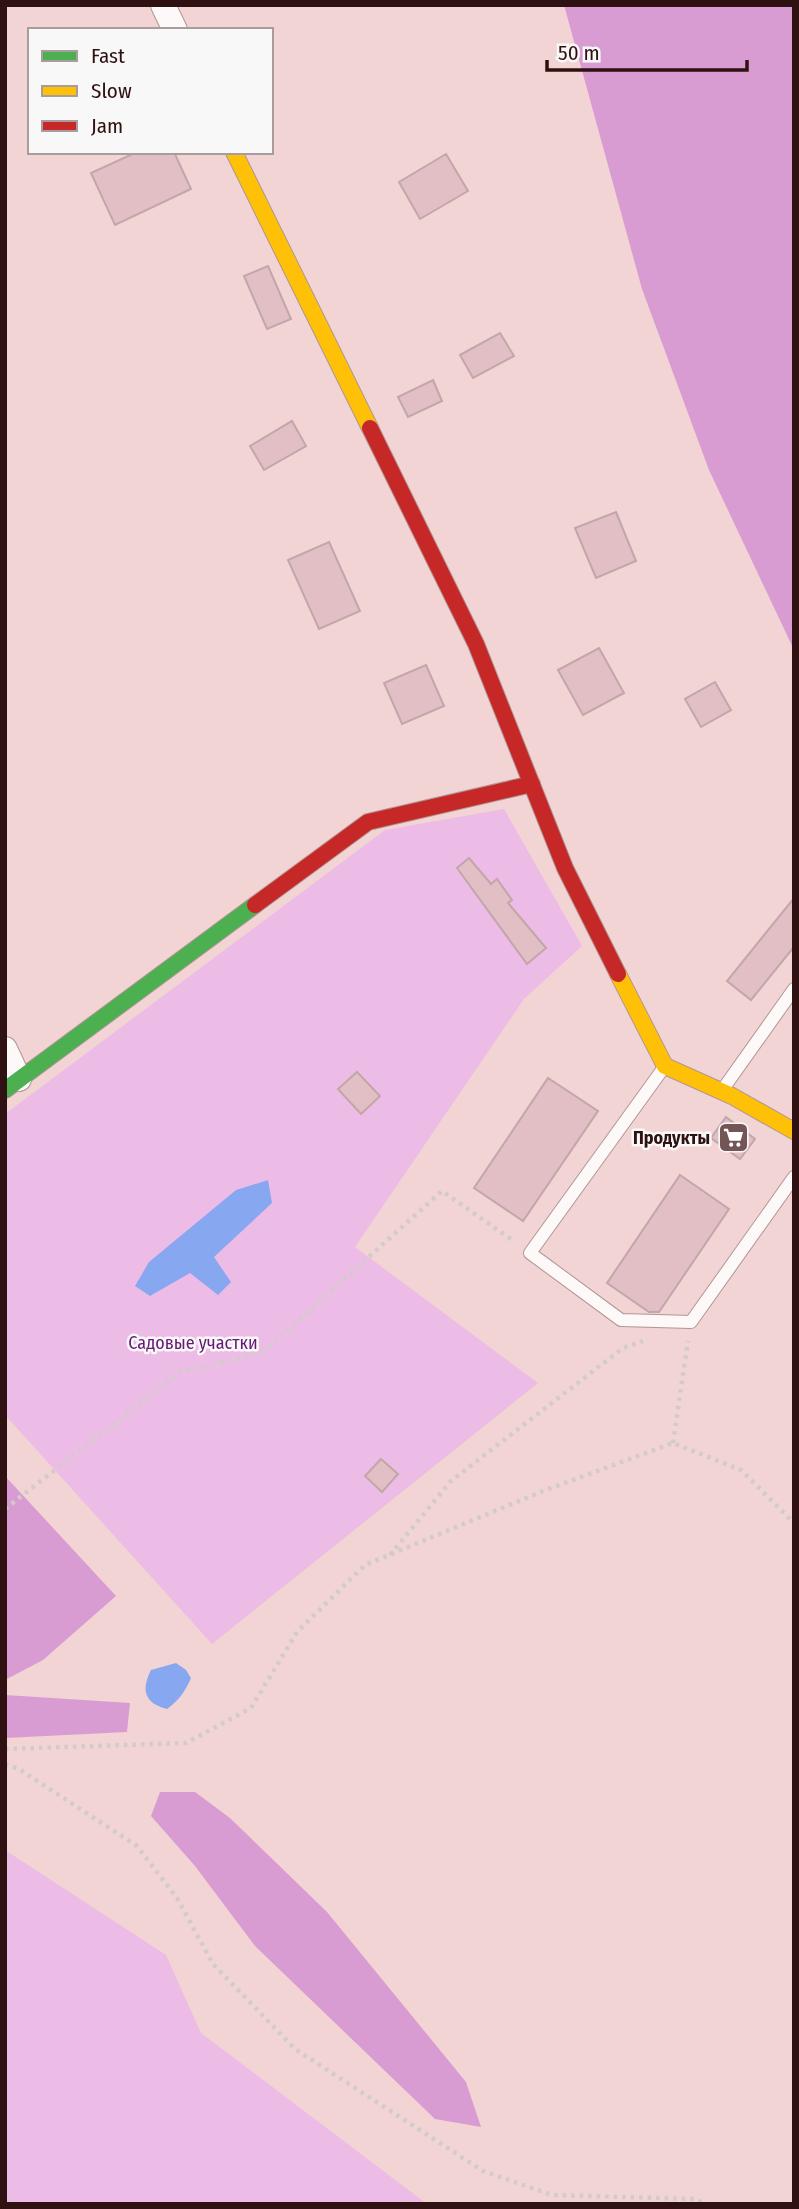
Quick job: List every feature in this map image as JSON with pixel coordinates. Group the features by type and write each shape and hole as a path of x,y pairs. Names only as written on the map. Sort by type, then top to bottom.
{"street":[{"path":"163,5 174,28"},
{"path":"235,154 476,644 565,868 665,1066 721,1091 794,1131"},
{"path":"5,1049 12,1084 368,822 532,784"}],"lane":[{"path":"721,1091 794,989"},
{"path":"665,1066 530,1253 621,1320 691,1322 794,1177"}],"path":[{"path":"5,1509 180,1372 262,1353 442,1191 530,1253"},
{"path":"673,1443 691,1322"},
{"path":"389,1555 451,1481 623,1348 645,1339"},
{"path":"5,1749 186,1743 251,1708 297,1632 365,1565 543,1491 673,1443 741,1470 794,1523"},
{"path":"5,1764 19,1769 137,1846 177,1898 213,1964 295,2049 483,2171 552,2195 695,2199 705,2204"}],"green space":[{"name":"Садовые участки","path":"504,809 582,946 524,999 355,1247 538,1383 212,1644 5,1415 5,1114 385,830"},
{"path":"5,1850 166,1955 201,2033 427,2204 5,2204"}],"shaded area":[{"path":"564,5 794,5 794,650 709,470 642,289"},
{"path":"5,1476 116,1596 43,1660 5,1680"},
{"path":"5,1695 130,1703 127,1732 5,1738"},
{"path":"160,1792 195,1792 230,1818 327,1912 466,2082 481,2127 435,2119 255,1946 195,1866 151,1816"}],"water":[{"path":"268,1180 272,1203 214,1257 231,1282 218,1295 190,1273 150,1296 135,1286 149,1262 236,1190"},
{"path":"176,1663 186,1670 191,1678 181,1695 167,1709 149,1699 146,1684 151,1670"}],"building":[{"path":"133,154 175,154 191,189 115,225 91,173"},
{"path":"446,154 468,191 420,219 399,182"},
{"path":"268,266 291,319 267,329 244,276"},
{"path":"500,333 514,356 473,378 460,355"},
{"path":"433,380 442,401 408,417 398,397"},
{"path":"292,421 306,446 264,470 250,446"},
{"path":"616,512 636,561 596,578 575,528"},
{"path":"329,542 360,611 319,629 288,560"},
{"path":"599,648 624,693 583,715 558,670"},
{"path":"426,665 444,706 402,724 384,683"},
{"path":"715,682 731,710 701,727 685,699"},
{"path":"469,858 491,884 497,879 512,900 508,903 546,948 527,964 457,868"},
{"path":"794,898 794,947 751,1000 727,981"},
{"path":"357,1072 380,1096 361,1114 338,1089"},
{"path":"548,1078 598,1111 523,1221 474,1188"},
{"name":"Продукты","path":"726,1117 755,1139 740,1159 711,1138"},
{"path":"680,1175 729,1209 659,1312 649,1312 607,1283"},
{"path":"381,1459 398,1474 382,1492 365,1476"}],"traffic: fast":[{"path":"5,1090 255,905"}],"traffic: slow":[{"path":"235,154 370,428"},
{"path":"618,974 665,1066 732,1096 794,1131"}],"traffic: jam":[{"path":"370,428 476,644 565,868 618,974"},
{"path":"255,905 368,822 532,784"}],"place":[{"name":"Продукты","path":"733,1138"}]}
